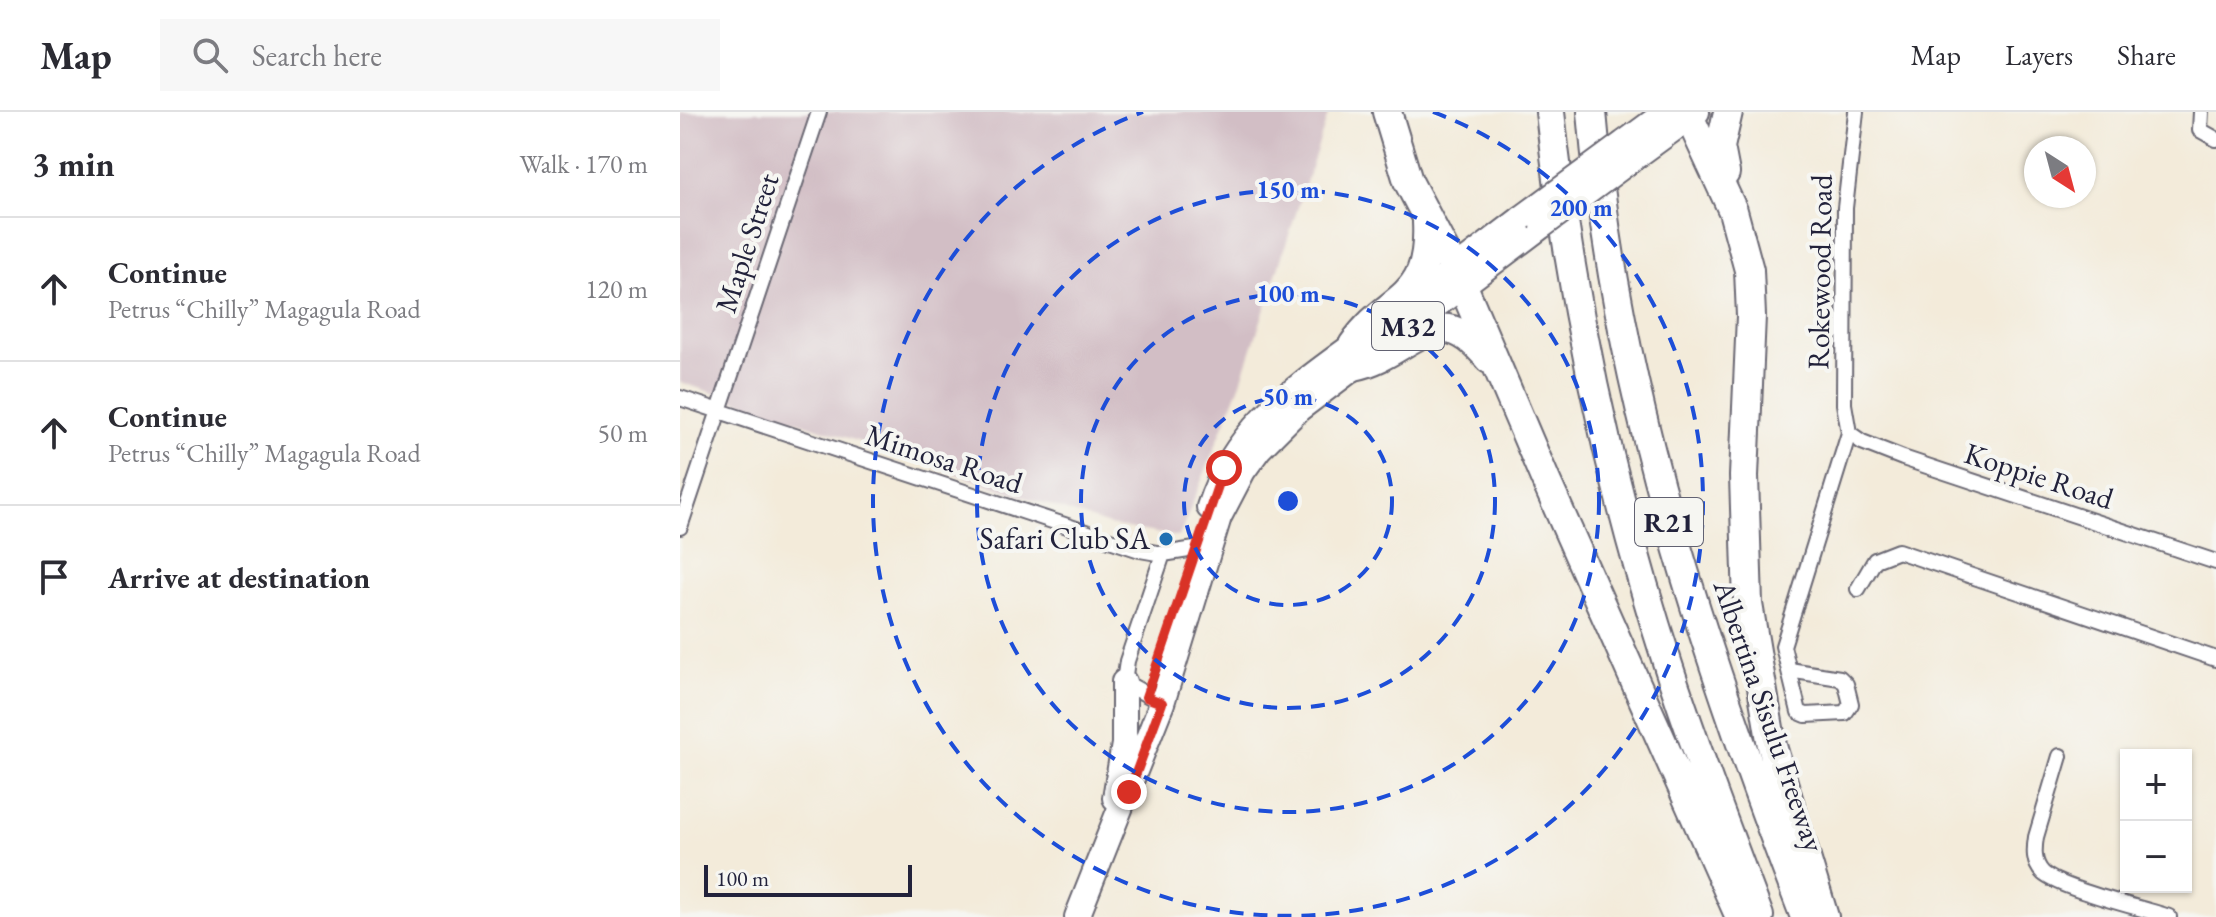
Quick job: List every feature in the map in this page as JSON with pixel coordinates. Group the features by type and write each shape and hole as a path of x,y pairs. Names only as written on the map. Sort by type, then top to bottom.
{"highway":[{"path":"1387,112 1395,147 1427,221 1459,278 1740,917"},
{"name":"R21","path":"1550,112 1578,312 1598,412 1624,513 1668,665 1759,917"},
{"name":"Albertina Sisulu Freeway","path":"1592,112 1613,278 1654,469 1733,726 1805,917"},
{"path":"1728,112 1720,147 1733,211 1743,241 1751,290 1744,476 1746,575 1753,641 1772,746 1824,917"},
{"path":"1685,113 1733,211"},
{"path":"1354,356 1419,279 1427,255 1427,221"},
{"path":"1354,356 1377,358 1421,333 1441,328 1455,330 1472,340 1500,372"}],"main road":[{"name":"M32","path":"1077,917 1085,893 1093,884 1154,700 1230,492 1259,449 1354,356 1685,113"},
{"name":"M32","path":"1085,893 1084,882 1154,700 1215,488 1248,432 1291,390 1354,356"},
{"path":"1115,798 1124,744 1124,682"}],"street":[{"name":"Maple Street","path":"680,527 819,112"},
{"name":"Rokewood Road","path":"1849,433 1844,404 1845,208 1856,112"},
{"path":"2201,112 2200,130 2216,139"},
{"name":"Mimosa Road","path":"680,398 1090,535 1163,554 1195,549"},
{"name":"Koppie Road","path":"1849,433 1862,442 1903,458 2216,562"},
{"path":"1789,670 1840,678 1846,684 1851,704 1845,713 1806,715 1799,712 1783,646 1849,433"},
{"path":"1858,589 1875,560 1898,551 2216,659"},
{"path":"1154,700 1124,682 1130,653 1163,554"},
{"path":"2060,756 2036,837 2034,849 2038,866 2058,881 2169,917"}],"shaded area":[{"path":"680,112 1329,112 1241,382 1179,537 1109,525 680,382"}],"place":[{"name":"Safari Club SA","path":"1166,539"}],"route":[{"path":"1129,792 1162,703 1146,697 1224,468"}]}
